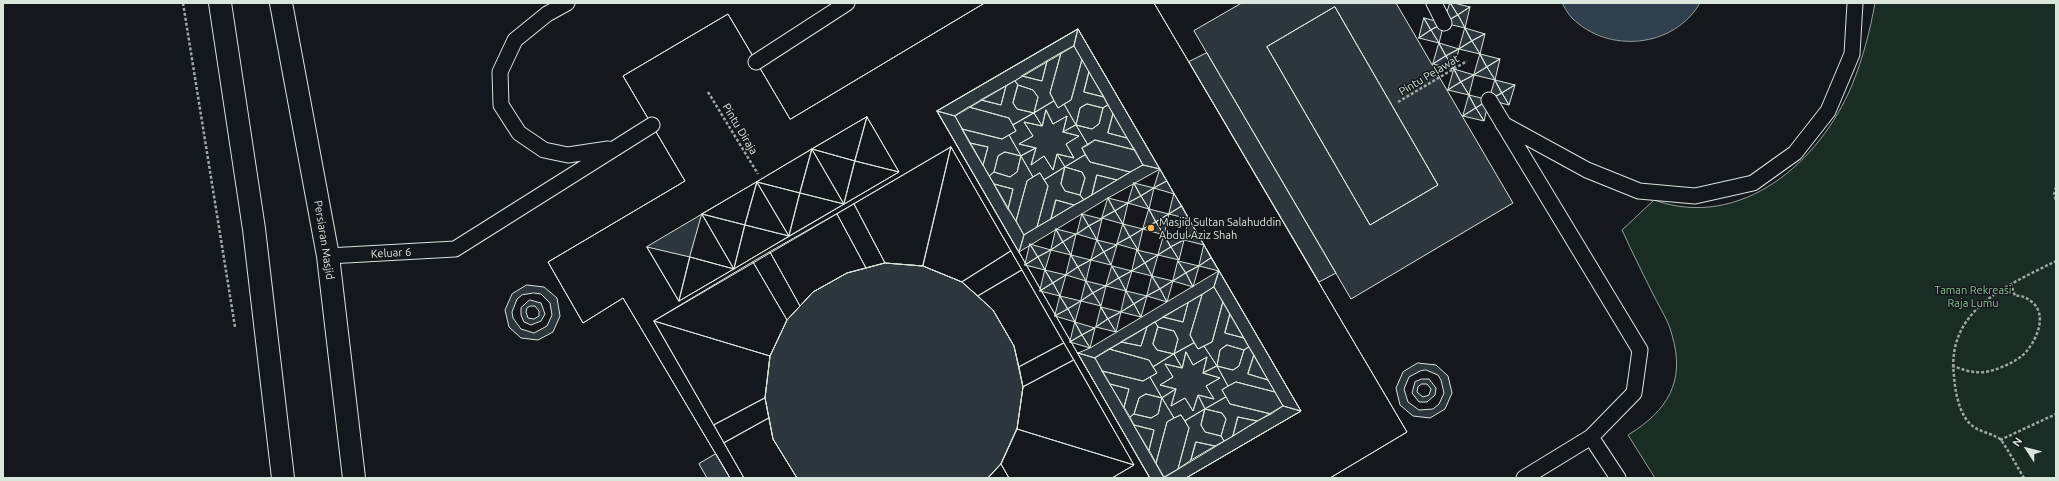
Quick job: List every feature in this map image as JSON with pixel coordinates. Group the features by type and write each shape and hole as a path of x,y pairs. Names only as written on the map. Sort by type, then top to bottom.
{"main road":[{"path":"220,3 254,229 283,478"},
{"name":"Persiaran Masjid","path":"281,3 328,256 354,478"}],"lane":[{"path":"566,3 547,14 515,40 500,72 501,105 519,133 544,150 568,155 613,148 652,125"},
{"path":"756,62 847,3"},
{"path":"1434,3 1444,23"},
{"path":"1503,124 1587,170 1639,191 1695,196 1754,183 1795,153 1828,111 1852,54 1855,3"},
{"path":"1489,100 1640,350 1634,393 1592,437 1524,478"},
{"name":"Keluar 6","path":"328,256 454,249 613,148"},
{"path":"1592,437 1618,478"}],"path":[{"path":"183,3 235,330"},
{"name":"Pintu Pelawat","path":"1398,102 1467,61"},
{"name":"Pintu Diraja","path":"708,92 758,174"},
{"path":"2056,186 2054,195 2056,200"},
{"path":"2024,478 2000,440 1977,430 1966,419 1956,394 1952,366 1957,338 1974,310 1997,291 2056,261"},
{"path":"1952,366 1977,373 2003,367 2022,355 2036,336 2041,320 2035,305 2026,297 2015,296 2011,284"},
{"path":"2000,440 2056,414"}],"green space":[{"name":"Taman Rekreasi Raja Lumu","path":"1875,3 2056,3 2056,478 1655,478 1628,435 1642,426 1653,416 1670,394 1675,381 1677,367 1676,352 1667,320 1622,230 1654,200 1686,207 1717,206 1746,198 1774,183 1798,163 1820,140 1838,113 1852,85 1866,44"}],"water":[{"path":"1562,3 1700,3 1689,18 1674,29 1658,37 1640,41 1621,41 1604,37 1587,30 1572,18"}],"building":[{"path":"985,3 1154,3 1407,432 1330,478 1186,478 1301,411 1078,29 937,111 1150,478 1112,478 1134,465 951,147 654,321 744,478 730,478 623,298 583,323 548,262 685,181 623,76 728,14 790,119","holes":["867,117 899,172 679,301 647,247"]},
{"path":"985,3 1154,3 1407,432 1330,478 1186,478 1301,411 1078,29 937,111 1150,478 988,478 1001,464 1017,429 1023,387 1014,346 993,310 962,282 923,266 885,263 847,273 813,292 787,320 770,356 765,398 773,439 797,478 730,478 623,298 583,323 548,262 685,181 623,76 728,14 790,119"},
{"path":"1242,3 1396,3 1513,203 1351,299 1194,31","holes":["1335,7 1438,185 1370,225 1267,47"]},
{"path":"1450,3 1458,15 1444,23"},
{"path":"1451,3 1454,3 1470,7 1458,15"},
{"path":"1335,7 1438,185 1370,225 1267,47"},
{"path":"1470,7 1465,28 1458,15"},
{"path":"1458,15 1465,28 1444,23"},
{"path":"1424,18 1431,30 1419,38"},
{"path":"1424,18 1444,23 1431,30"},
{"path":"1444,23 1439,43 1431,30"},
{"path":"1465,28 1472,41 1459,49"},
{"path":"1465,28 1485,34 1472,41"},
{"path":"1078,29 1160,169 1143,165 1127,138 1074,46"},
{"path":"1078,29 1074,46 955,116 937,111"},
{"path":"1431,30 1439,43 1419,38"},
{"path":"1485,34 1480,54 1472,41"},
{"path":"1472,41 1480,54 1459,49"},
{"path":"1439,43 1459,49 1446,56"},
{"path":"1439,43 1446,56 1433,64"},
{"path":"1074,46 1082,60 1071,100 1058,108 1050,93 1061,53"},
{"path":"1459,49 1454,69 1446,56"},
{"path":"1061,53 1050,93 1054,101 1034,113 1038,97 1033,90 1018,85 1015,81 1022,76 1042,81 1047,61"},
{"path":"1207,53 1336,273 1319,282 1189,62"},
{"path":"1480,54 1487,67 1474,75"},
{"path":"1480,54 1500,59 1487,67"},
{"path":"1446,56 1454,69 1433,64"},
{"path":"1500,59 1495,80 1487,67"},
{"path":"1082,60 1089,72 1084,92 1104,97 1108,105 1103,108 1087,104 1080,108 1076,125 1064,104 1071,100"},
{"path":"1047,61 1042,81 1022,76"},
{"path":"1487,67 1495,80 1474,75"},
{"path":"1454,69 1474,75 1461,82"},
{"path":"1454,69 1461,82 1448,90"},
{"path":"1089,72 1104,97 1084,92"},
{"path":"1474,75 1469,95 1461,82"},
{"path":"1495,80 1515,85 1502,93"},
{"path":"1495,80 1502,93 1489,100"},
{"path":"1015,81 1018,85 1013,103 1017,109 1034,113 1013,125 1009,118 969,107 981,100 1001,105 1006,86"},
{"path":"1461,82 1469,95 1448,90"},
{"path":"1018,85 1033,90 1038,97 1034,113 1017,109 1013,103"},
{"path":"1515,85 1509,105 1502,93"},
{"path":"1006,86 1001,105 981,100"},
{"path":"1502,93 1509,105 1489,100"},
{"path":"1469,95 1476,108 1463,116"},
{"path":"1469,95 1489,100 1476,108"},
{"path":"1489,100 1484,121 1476,108"},
{"path":"1054,101 1058,108 1064,104 1076,125 1063,132 1067,116 1053,124 1046,110 1042,126 1034,113"},
{"path":"1087,104 1103,108 1099,124 1092,129 1076,125 1080,108"},
{"path":"1108,105 1113,114 1108,133 1127,138 1135,150 1095,140 1088,145 1076,125 1092,129 1099,124 1103,108"},
{"path":"969,107 1009,118 1016,131 1002,139 962,129 955,116"},
{"path":"1476,108 1484,121 1463,116"},
{"path":"1046,110 1053,124 1067,116 1063,132 1079,136 1066,144 1074,158 1057,154 1053,170 1044,156 1031,165 1036,148 1019,144 1033,136 1024,122 1042,126"},
{"path":"937,111 955,116 1024,235 1019,252"},
{"path":"1034,113 1042,126 1024,122 1033,136 1019,144 1036,148 1021,156 1009,135 1016,131 1013,125"},
{"path":"1113,114 1127,138 1108,133"},
{"path":"867,117 855,161 812,149"},
{"path":"867,117 899,172 855,161"},
{"path":"1076,125 1088,145 1082,148 1085,155 1065,167 1057,154 1074,158 1066,144 1079,136 1063,132"},
{"path":"962,129 1002,139 1009,135 1021,156 1005,152 998,156 994,172 989,176 983,165 988,147 970,143"},
{"path":"1095,140 1135,150 1143,165 1130,172 1090,162 1082,148"},
{"path":"970,143 988,147 983,165"},
{"path":"951,147 923,266 885,263 854,204"},
{"path":"951,147 1011,251 962,282 923,266"},
{"path":"1036,148 1031,165 1044,156 1053,170 1057,154 1065,167 1044,180 1040,173 1033,177 1021,156"},
{"path":"812,149 800,193 757,182"},
{"path":"812,149 844,204 800,193"},
{"path":"812,149 855,161 844,204"},
{"path":"1005,152 1021,156 1017,172 1010,177 994,172 998,156"},
{"path":"1085,155 1090,162 1130,172 1117,180 1097,175 1092,195 1084,200 1080,195 1085,178 1082,172 1065,167"},
{"path":"1021,156 1033,177 1027,181 1016,221 1008,209 1013,189 994,184 989,176 994,172 1010,177 1017,172"},
{"path":"855,161 899,172 844,204"},
{"path":"1143,165 1160,169 1108,198 1019,252 1024,235"},
{"path":"1065,167 1082,172 1085,178 1080,195 1065,191 1061,184"},
{"path":"1065,167 1061,184 1065,191 1080,195 1084,200 1074,205 1056,200 1051,219 1037,227 1048,186 1044,180"},
{"path":"1160,169 1167,181 1154,188"},
{"path":"1040,173 1048,186 1037,227 1024,235 1016,221 1027,181"},
{"path":"1097,175 1117,180 1092,195"},
{"path":"1167,181 1174,194 1154,188"},
{"path":"757,182 745,225 702,214"},
{"path":"757,182 789,236 745,225"},
{"path":"757,182 800,193 789,236"},
{"path":"1134,183 1141,196 1128,203"},
{"path":"1134,183 1154,188 1141,196"},
{"path":"994,184 1013,189 1008,209"},
{"path":"1154,188 1149,209 1141,196"},
{"path":"800,193 844,204 789,236"},
{"path":"1174,194 1182,206 1169,214"},
{"path":"1141,196 1149,209 1128,203"},
{"path":"1108,198 1115,211 1102,218"},
{"path":"1108,198 1128,203 1115,211"},
{"path":"1056,200 1074,205 1051,219"},
{"path":"1128,203 1123,224 1115,211"},
{"path":"854,204 885,263 866,268 837,214"},
{"path":"1182,206 1189,219 1169,214"},
{"path":"1149,209 1156,222 1143,229"},
{"path":"1149,209 1169,214 1156,222"},
{"path":"1115,211 1123,224 1102,218"},
{"path":"702,214 734,269 690,257"},
{"path":"702,214 745,225 734,269"},
{"path":"837,214 866,268 847,273 813,292 800,306 770,252"},
{"path":"1082,214 1089,226 1077,234"},
{"path":"1082,214 1102,219 1089,226"},
{"path":"1169,214 1164,235 1156,222"},
{"path":"1102,219 1097,240 1089,226"},
{"path":"1189,219 1196,232 1184,240"},
{"path":"1156,222 1164,235 1143,229"},
{"path":"1123,224 1130,237 1117,244"},
{"path":"1123,224 1143,229 1130,237"},
{"path":"745,225 789,236 734,269"},
{"path":"1089,226 1097,240 1077,234"},
{"path":"1056,229 1063,242 1051,250"},
{"path":"1056,229 1076,234 1063,242"},
{"path":"1143,229 1138,250 1130,237"},
{"path":"1196,232 1204,245 1184,240"},
{"path":"1076,234 1071,255 1063,242"},
{"path":"1164,235 1171,247 1158,255"},
{"path":"1164,235 1184,240 1171,247"},
{"path":"1130,237 1138,250 1117,244"},
{"path":"1097,240 1104,252 1091,260"},
{"path":"1097,240 1117,245 1104,252"},
{"path":"1184,240 1179,260 1171,247"},
{"path":"1063,242 1071,255 1051,250"},
{"path":"1030,244 1038,257 1025,265"},
{"path":"1030,244 1051,250 1038,257"},
{"path":"1117,245 1111,265 1104,252"},
{"path":"1204,245 1211,258 1199,266"},
{"path":"647,247 690,257 679,301"},
{"path":"1171,247 1179,260 1158,255"},
{"path":"1051,250 1045,270 1038,257"},
{"path":"1137,250 1145,263 1132,271"},
{"path":"1137,250 1158,255 1145,263"},
{"path":"1011,251 1022,270 978,296 962,282"},
{"path":"770,252 800,306 787,320 753,262"},
{"path":"1104,252 1111,265 1091,260"},
{"path":"1071,255 1078,267 1066,275"},
{"path":"1071,255 1091,260 1078,267"},
{"path":"1158,255 1152,276 1145,263"},
{"path":"690,257 734,269 679,301"},
{"path":"1038,257 1045,270 1025,265"},
{"path":"1211,258 1219,271 1199,266"},
{"path":"1091,260 1086,281 1078,267"},
{"path":"1178,261 1186,273 1173,281"},
{"path":"1178,261 1199,266 1186,273"},
{"path":"753,262 787,320 770,356 654,321"},
{"path":"885,263 923,266 962,282 993,310 1014,346 1023,387 1017,429 1001,464 988,478 797,478 773,439 765,398 770,356 787,320 813,292 847,273"},
{"path":"1145,263 1152,276 1132,271"},
{"path":"1112,266 1119,278 1106,286"},
{"path":"1112,266 1132,271 1119,278"},
{"path":"1199,266 1193,287 1186,273"},
{"path":"1078,267 1086,281 1066,275"},
{"path":"1022,270 1064,343 1019,367 1014,346 993,310 978,296"},
{"path":"1045,270 1053,283 1040,291"},
{"path":"1045,270 1066,275 1053,283"},
{"path":"1132,271 1126,291 1119,278"},
{"path":"1219,271 1301,411 1283,406 1214,287"},
{"path":"1219,271 1214,287 1095,358 1078,353 1090,348"},
{"path":"1186,273 1193,287 1173,281"},
{"path":"1066,275 1060,296 1053,283"},
{"path":"1152,276 1160,289 1147,296"},
{"path":"1152,276 1173,281 1160,289"},
{"path":"1119,278 1126,291 1106,286"},
{"path":"1086,281 1093,293 1081,301"},
{"path":"1086,281 1106,286 1093,293"},
{"path":"1173,281 1167,302 1160,289"},
{"path":"1053,283 1060,296 1040,291"},
{"path":"527,285 544,287 557,298 560,316 553,332 538,340 521,338 509,327 505,310 512,294","holes":["534,293 541,294 550,303 552,315 547,326 534,333 521,329 513,318 512,312 517,299 522,295"]},
{"path":"1106,286 1101,306 1093,293"},
{"path":"1214,287 1223,302 1212,342 1198,349 1190,335 1202,295"},
{"path":"1160,289 1167,302 1147,296"},
{"path":"1126,291 1134,304 1121,312"},
{"path":"1126,291 1147,296 1134,304"},
{"path":"1093,293 1101,306 1081,301"},
{"path":"1202,295 1190,335 1194,343 1174,354 1178,339 1174,331 1158,327 1155,322 1163,317 1183,322 1188,303"},
{"path":"1060,296 1068,309 1055,316"},
{"path":"1060,296 1081,301 1068,309"},
{"path":"1147,296 1141,317 1134,304"},
{"path":"530,300 541,303 545,314 541,321 531,325 524,322 521,315 521,308","holes":["535,306 539,311 539,316 534,319 528,318 526,312 527,308"]},
{"path":"1081,301 1075,322 1068,309"},
{"path":"1223,302 1230,314 1225,333 1244,338 1249,347 1244,350 1227,345 1220,350 1217,366 1204,346 1212,342"},
{"path":"1188,303 1183,322 1163,317"},
{"path":"1134,304 1141,317 1121,312"},
{"path":"1101,307 1108,319 1096,327"},
{"path":"1101,307 1121,312 1108,319"},
{"path":"1068,309 1075,322 1055,316"},
{"path":"1121,312 1116,332 1108,319"},
{"path":"1230,314 1244,338 1225,333"},
{"path":"1108,319 1116,332 1096,327"},
{"path":"654,321 770,356 765,398 714,425"},
{"path":"1075,322 1082,335 1070,342"},
{"path":"1075,322 1095,328 1082,335"},
{"path":"1155,322 1158,327 1153,344 1157,350 1174,354 1153,367 1149,360 1109,349 1121,342 1141,346 1147,327"},
{"path":"1147,327 1141,346 1121,342"},
{"path":"1158,327 1174,331 1178,339 1174,354 1157,350 1153,344"},
{"path":"1095,328 1090,348 1082,335"},
{"path":"1082,335 1090,348 1070,342"},
{"path":"1064,343 1074,360 1023,387 1019,367"},
{"path":"1194,343 1198,349 1204,346 1217,366 1203,373 1207,357 1193,365 1186,352 1182,368 1174,354"},
{"path":"1227,345 1244,350 1239,366 1233,370 1217,366 1220,350"},
{"path":"1249,347 1254,355 1248,374 1268,380 1275,392 1236,382 1228,386 1217,366 1233,370 1239,366 1244,350"},
{"path":"1109,349 1149,360 1157,373 1143,381 1102,371 1095,358"},
{"path":"1186,352 1193,365 1207,357 1203,373 1220,378 1206,386 1214,399 1198,395 1193,411 1185,398 1171,406 1176,389 1160,385 1173,377 1165,364 1182,368"},
{"path":"1078,353 1095,358 1164,478 1150,478"},
{"path":"1174,354 1182,368 1165,364 1173,377 1160,385 1176,389 1162,398 1150,377 1157,373 1153,367"},
{"path":"1254,355 1268,380 1248,374"},
{"path":"1074,360 1134,465 1017,429 1023,387"},
{"path":"1418,363 1436,365 1448,376 1452,393 1445,409 1430,418 1413,416 1400,405 1396,388 1403,372","holes":["1426,370 1438,375 1441,380 1444,393 1439,404 1433,409 1419,410 1408,402 1404,389 1409,377 1420,371"]},
{"path":"1217,366 1228,386 1222,390 1226,397 1205,409 1198,395 1214,399 1206,386 1220,378 1203,373"},
{"path":"1102,371 1143,381 1150,377 1162,398 1146,394 1139,398 1134,414 1130,417 1124,407 1129,389 1110,384"},
{"path":"1422,379 1429,379 1436,388 1435,395 1427,402 1419,402 1412,393 1415,382","holes":["1422,384 1427,384 1431,389 1429,395 1423,397 1417,392 1418,387"]},
{"path":"1236,382 1275,392 1283,406 1271,414 1230,404 1222,390"},
{"path":"1110,384 1129,389 1124,407"},
{"path":"1176,389 1171,406 1185,398 1193,411 1198,395 1205,409 1185,421 1181,415 1174,418 1162,398"},
{"path":"1146,394 1162,398 1158,414 1151,418 1134,414 1139,398"},
{"path":"1226,397 1230,404 1271,414 1257,421 1238,417 1233,436 1224,441 1221,436 1226,419 1222,413 1205,409"},
{"path":"765,398 769,418 724,443 714,425"},
{"path":"1162,398 1174,418 1167,422 1156,463 1149,450 1154,430 1134,425 1130,417 1134,414 1151,418 1158,414"},
{"path":"1283,406 1301,411 1186,478 1164,478"},
{"path":"1205,409 1222,413 1226,419 1221,436 1205,432 1201,425"},
{"path":"1205,409 1201,425 1205,432 1221,436 1224,441 1215,446 1196,442 1191,460 1178,469 1189,428 1185,421"},
{"path":"1181,415 1189,428 1178,469 1164,477 1156,463 1167,422"},
{"path":"1238,417 1257,421 1233,436"},
{"path":"769,418 773,439 797,478 744,478 724,443"},
{"path":"1134,425 1154,430 1149,450"},
{"path":"1017,429 1134,465 1112,478 1009,478 1001,464"},
{"path":"1196,442 1215,446 1191,460"},
{"path":"716,454 730,478 707,478 699,464"},
{"path":"1001,464 1009,478 988,478"}],"place":[{"name":"Masjid Sultan Salahuddin Abdul Aziz Shah","path":"1151,228"}]}
